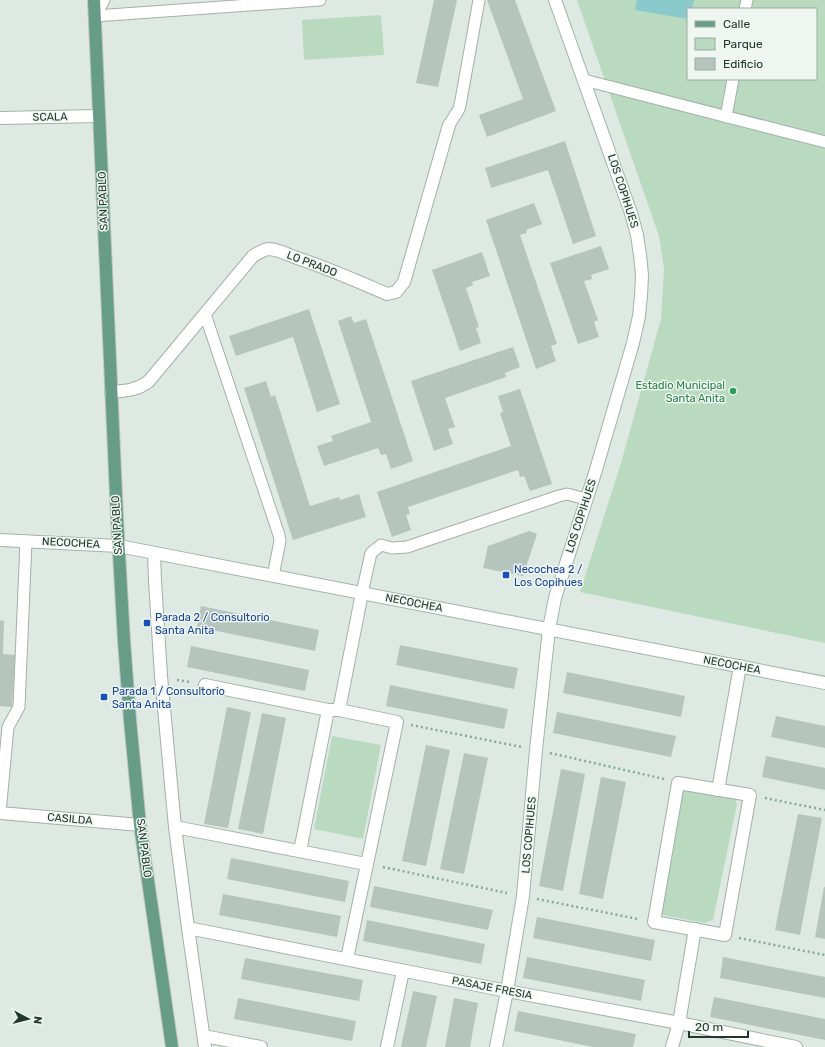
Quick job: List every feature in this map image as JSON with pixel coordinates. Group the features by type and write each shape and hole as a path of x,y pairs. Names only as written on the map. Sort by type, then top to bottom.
{"main road":[{"name":"SAN PABLO","path":"94,0 116,518 130,720 140,825 172,1047"}],"street":[{"name":"LOS COPIHUES","path":"496,1047 523,896 536,750 549,629 555,598 633,343 639,316 641,296 642,275 640,255 632,213 555,0"},
{"name":"SCALA","path":"0,118 99,116"},
{"name":"LO PRADO","path":"111,392 127,391 144,385 155,374 253,256 258,253 276,250 387,294 396,292 404,282 449,125"},
{"name":"NECOCHEA","path":"0,540 119,546 825,683"},
{"path":"154,553 161,676 175,827 204,1042 261,1047"},
{"path":"300,851 362,593"},
{"path":"718,790 740,666"},
{"path":"205,685 397,722 347,959"},
{"path":"678,783 750,795 725,935 654,922 678,783"},
{"name":"CASILDA","path":"0,813 140,825"},
{"path":"175,827 366,864"},
{"name":"PASAJE FRESIA","path":"188,928 796,1047"},
{"path":"672,1047 679,1023 695,929"},
{"path":"387,1047 402,971"}],"lane":[{"path":"95,16 104,0"},
{"path":"95,16 320,0"},
{"path":"449,125 461,100 479,0"},
{"path":"584,80 825,142"},
{"path":"726,116 733,80"},
{"path":"205,314 280,535 273,576"},
{"path":"362,593 371,553 381,545 392,548 407,547 567,494 586,499"},
{"path":"0,813 8,727 19,707 26,542"}],"path":[{"path":"750,795 825,810"},
{"path":"725,935 825,955"}],"green space":[{"name":"Estadio Municipal Santa Anita","path":"577,0 825,0 825,643 580,592 621,463 661,319 664,269 659,236"},
{"path":"381,15 384,55 304,60 302,20"},
{"path":"332,736 381,745 363,839 314,829"},
{"path":"682,785 733,795 737,804 713,920 705,923 657,914"}],"water":[{"path":"637,0 694,0 692,8 687,8 687,19 635,10"}],"building":[{"path":"434,0 457,0 438,87 416,83"},
{"path":"487,0 515,0 556,111 487,137 479,115 523,99"},
{"path":"565,141 596,236 573,244 548,170 491,188 485,168"},
{"path":"534,203 542,224 526,230 527,233 520,235 557,344 551,346 556,361 536,369 486,220"},
{"path":"601,246 609,269 591,275 592,279 584,281 598,320 594,322 599,337 578,344 550,263"},
{"path":"482,252 490,276 472,282 473,285 466,288 479,327 476,328 481,343 460,351 432,270"},
{"path":"309,309 340,404 317,412 293,337 236,356 229,336"},
{"path":"351,316 354,323 366,319 413,461 391,469 386,454 381,455 378,448 324,466 317,446 333,441 331,436 371,422 338,321"},
{"path":"513,347 520,367 505,373 506,377 445,398 455,427 448,429 453,444 434,451 411,381"},
{"path":"266,381 271,397 275,395 310,506 339,497 340,500 359,494 366,517 293,540 244,388"},
{"path":"520,389 552,484 530,491 524,476 520,477 518,470 408,507 410,514 406,515 411,530 392,537 377,492 511,446 500,413 503,412 498,396"},
{"path":"529,531 537,534 523,576 483,568 488,546"},
{"path":"201,606 319,630 315,651 197,627"},
{"path":"0,620 4,621 3,654 15,655 12,707 0,706"},
{"path":"400,645 518,668 514,689 396,665"},
{"path":"191,646 309,670 305,691 187,667"},
{"path":"567,672 685,696 681,717 563,693"},
{"path":"390,685 508,709 504,729 386,706"},
{"path":"227,707 251,712 228,828 204,824"},
{"path":"557,712 676,736 671,757 553,733"},
{"path":"262,713 286,718 263,834 238,829"},
{"path":"776,716 825,726 825,748 771,737"},
{"path":"426,745 450,750 426,866 402,861"},
{"path":"464,753 488,758 464,874 440,869"},
{"path":"766,756 825,768 825,790 762,777"},
{"path":"561,769 585,774 563,891 539,886"},
{"path":"601,777 626,782 603,899 579,894"},
{"path":"798,814 822,818 800,935 775,930"},
{"path":"231,858 349,881 345,902 227,879"},
{"path":"374,886 493,910 488,930 370,907"},
{"path":"825,887 825,939 815,937"},
{"path":"223,894 341,916 337,937 219,915"},
{"path":"537,917 655,940 651,961 533,938"},
{"path":"367,920 485,944 481,964 363,941"},
{"path":"527,957 645,980 641,1001 523,978"},
{"path":"723,957 825,977 825,998 720,978"},
{"path":"245,958 363,980 359,1001 241,979"},
{"path":"413,991 437,996 426,1047 401,1047"},
{"path":"714,997 825,1019 825,1040 710,1017"},
{"path":"238,998 356,1021 352,1041 234,1019"},
{"path":"454,998 478,1003 470,1047 445,1047"},
{"path":"518,1011 636,1034 633,1047 593,1047 514,1031"}],"place":[{"name":"Estadio Municipal Santa Anita","path":"733,391"},
{"name":"Necochea 2 / Los Copihues","path":"506,575"},
{"name":"Parada 2 / Consultorio Santa Anita","path":"147,623"},
{"name":"Parada 1 / Consultorio Santa Anita","path":"104,697"}]}
